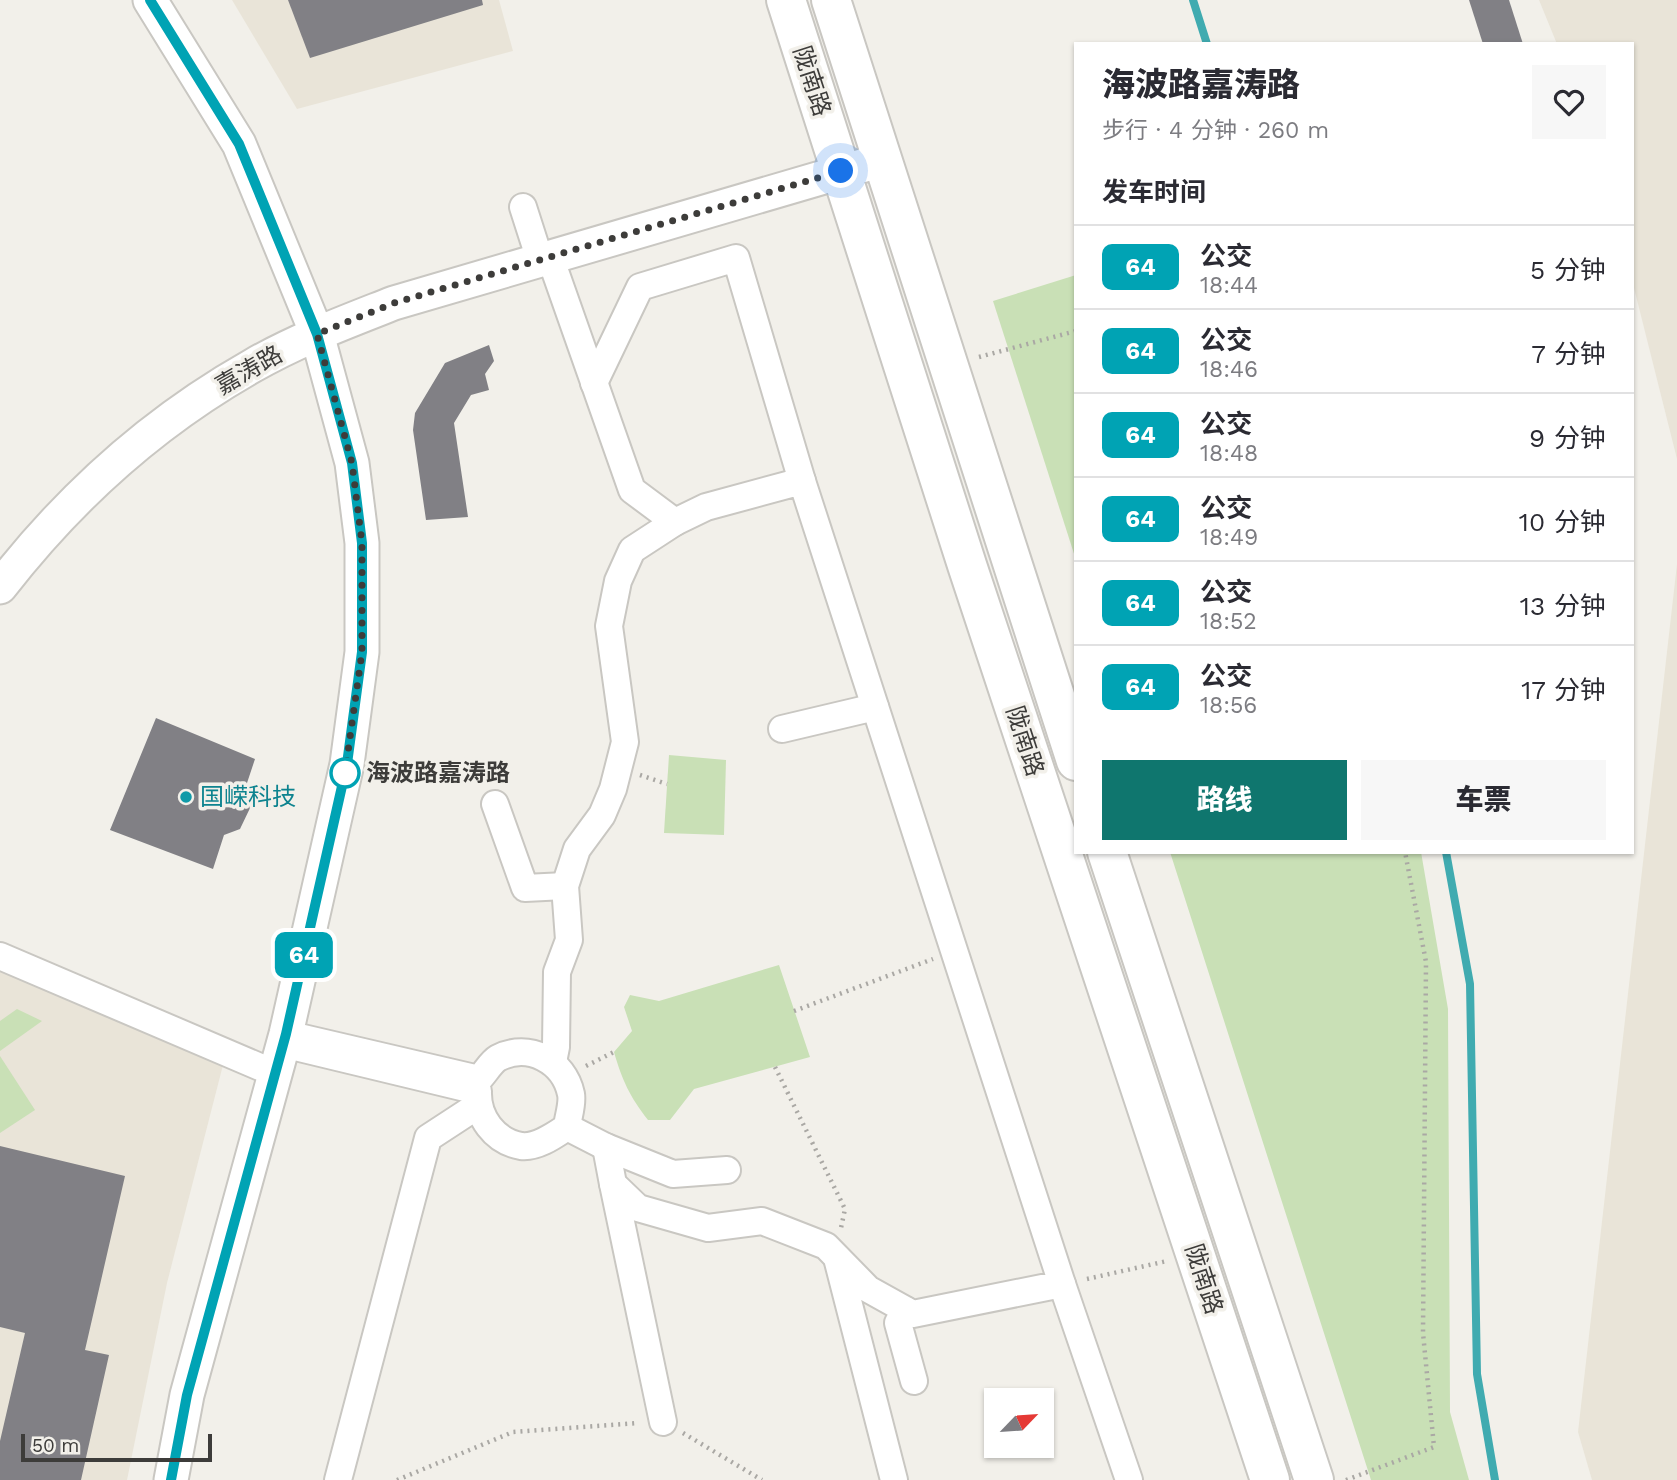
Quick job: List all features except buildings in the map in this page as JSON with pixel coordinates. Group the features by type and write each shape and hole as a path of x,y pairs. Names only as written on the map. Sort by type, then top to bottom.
{"main road":[{"name":"陇南路","path":"786,0 967,565 1270,1480"},
{"name":"陇南路","path":"831,0 1074,755"},
{"name":"陇南路","path":"1108,854 1314,1480"}],"street":[{"path":"150,0 239,144 317,334 352,463 362,543 362,652 347,764 281,1050 187,1395 171,1480"},
{"name":"嘉涛路","path":"0,587 28,551 81,495 132,448 189,405 252,366 317,334 394,303 882,160"},
{"path":"523,207 594,383 632,490 675,522"},
{"path":"594,383 640,287 736,258 802,481 1062,1284 1129,1480"},
{"path":"553,1062 556,1047 557,972 569,940 565,886 577,849 602,816 613,789 625,742 609,626 618,581 632,550 675,522 706,507 802,481"},
{"path":"782,729 875,707"},
{"path":"495,804 525,888 565,886"},
{"path":"0,956 281,1050 478,1091 477,1106 493,1133 523,1146 549,1139 566,1127 572,1097 565,1076 553,1062 526,1051 497,1059 479,1079 281,1050"},
{"path":"338,1480 428,1138 477,1106"},
{"path":"566,1127 606,1147 673,1174 727,1170"},
{"path":"606,1147 663,1422"},
{"path":"613,1184 638,1208 708,1228 762,1221 826,1246 868,1289 913,1314 1062,1284"},
{"path":"836,1257 894,1480"},
{"path":"905,1310 898,1323 914,1381"}],"path":[{"path":"947,365 1074,332"},
{"path":"1346,1480 1434,1447 1423,1333 1426,962 1405,854"},
{"path":"794,1011 954,951"},
{"path":"775,1067 845,1209 836,1257"},
{"path":"1062,1284 1196,1255"},
{"path":"397,1480 513,1432 663,1422 762,1480"}],"shaded area":[{"path":"232,0 499,0 513,51 297,109"},
{"path":"1539,0 1677,0 1677,459 1634,288 1634,42 1556,42"},
{"path":"1677,564 1677,1480 1592,1480 1578,1432"},
{"path":"0,969 223,1065 167,1283 127,1480 0,1480"}],"green space":[{"path":"1074,276 1074,554 993,301"},
{"path":"669,755 726,760 724,835 664,833"},
{"path":"1171,854 1421,854 1448,1009 1450,1412 1469,1480 1371,1480"},
{"path":"779,965 810,1057 694,1089 670,1120 648,1120 627,1088 614,1052 632,1031 624,1007 630,995 659,1001"},
{"path":"17,1009 42,1021 0,1051 0,1021"},
{"path":"0,1056 35,1110 0,1133"}],"waterway":[{"path":"1193,0 1206,42"},
{"path":"1446,854 1470,984 1477,1374 1495,1480"}],"bus line":[{"name":"64","path":"150,0 239,144 317,334 352,463 362,543 362,652 347,764 286,1034 187,1395 171,1480"}],"place":[{"name":"海波路嘉涛路","path":"345,773"},
{"name":"国嵘科技","path":"186,797"}],"route":[{"path":"345,773 362,652 362,543 352,463 317,334 394,303 841,171"}]}
